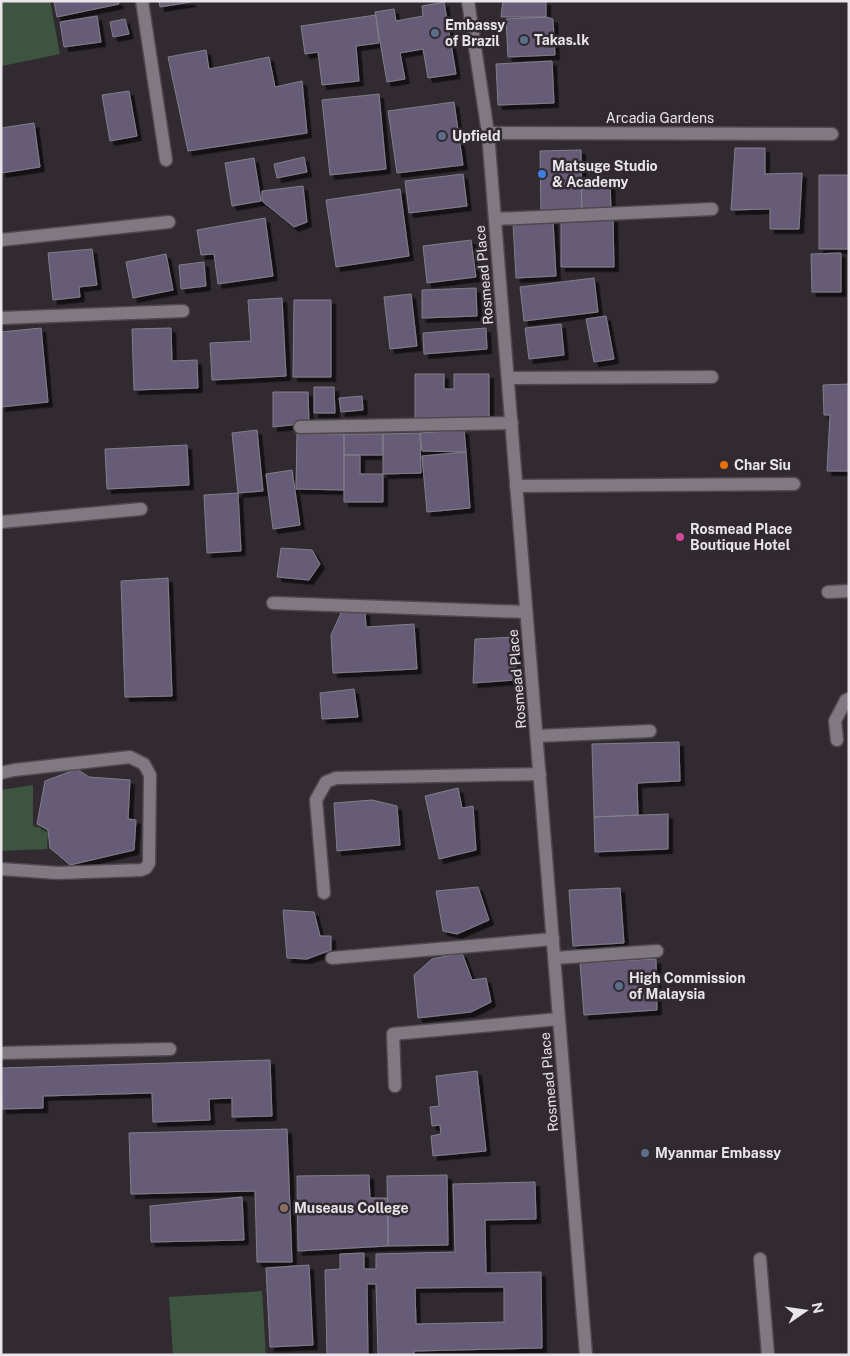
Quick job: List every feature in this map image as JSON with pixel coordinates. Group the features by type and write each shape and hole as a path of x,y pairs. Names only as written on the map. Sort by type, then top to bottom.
{"street":[{"path":"142,1 166,160"},
{"name":"Rosmead Place","path":"468,1 488,133 586,1355"},
{"name":"Arcadia Gardens","path":"488,133 832,134"},
{"path":"494,219 712,208"},
{"path":"1,240 169,222"},
{"path":"1,318 183,311"},
{"path":"508,378 712,377"},
{"path":"300,427 512,423"},
{"path":"516,486 794,484"},
{"path":"1,522 141,510"},
{"path":"828,592 849,591"},
{"path":"273,603 526,612"},
{"path":"838,740 835,721 846,700 849,699"},
{"path":"537,736 650,731"},
{"path":"1,773 130,757 144,764 150,775 149,863 146,868 58,873 1,869"},
{"path":"324,893 316,800 326,782 336,778 540,774"},
{"path":"332,958 553,939"},
{"path":"555,958 657,951"},
{"path":"395,1086 393,1034 559,1018"},
{"path":"1,1053 170,1049"},
{"path":"760,1259 768,1355"}],"green space":[{"path":"1,1 50,1 60,54 2,66"},
{"path":"33,785 33,826 48,830 47,849 1,851 1,790"},
{"path":"262,1291 266,1355 173,1355 169,1297"}],"building":[{"path":"54,1 118,1 119,4 57,17"},
{"path":"159,1 191,1 191,2 160,7"},
{"path":"503,1 546,1 546,17 501,17"},
{"path":"444,2 456,74 428,78 423,49 400,53 405,79 387,82 375,12 394,9 396,21 423,16 422,6"},
{"path":"376,15 379,43 356,46 359,81 322,85 318,52 305,54 301,26"},
{"path":"97,16 101,42 64,47 60,22"},
{"path":"546,17 553,19 555,55 508,57 506,19"},
{"path":"125,19 129,34 113,37 110,22"},
{"path":"206,50 209,69 269,57 275,87 302,81 307,133 188,151 168,57"},
{"path":"552,61 554,103 498,105 496,64"},
{"path":"129,91 137,136 110,141 102,95"},
{"path":"379,94 386,169 330,175 322,100"},
{"path":"454,102 463,165 397,173 388,111"},
{"path":"34,123 40,167 1,173 1,128"},
{"path":"735,148 765,148 765,174 802,173 799,229 770,229 770,209 731,210"},
{"path":"581,150 582,214 541,215 540,151"},
{"path":"304,157 307,172 277,178 274,164"},
{"path":"254,158 261,201 232,206 225,163"},
{"path":"463,174 467,206 409,213 405,181"},
{"path":"819,175 849,175 849,249 819,249"},
{"path":"581,178 610,178 611,213 582,214"},
{"path":"303,186 307,222 294,227 262,201 262,191"},
{"path":"400,189 409,256 336,267 326,200"},
{"path":"265,218 273,276 218,284 214,254 201,255 197,230"},
{"path":"613,218 614,267 561,267 561,219"},
{"path":"553,220 556,276 516,278 513,222"},
{"path":"471,240 476,277 427,283 423,246"},
{"path":"92,249 97,285 79,287 80,297 53,300 48,253"},
{"path":"841,253 841,292 812,292 811,254"},
{"path":"166,254 173,290 133,298 126,262"},
{"path":"204,262 206,286 181,289 179,265"},
{"path":"594,278 598,312 524,321 520,287"},
{"path":"476,288 477,316 422,318 422,290"},
{"path":"411,294 417,346 390,349 384,297"},
{"path":"282,298 286,376 212,380 210,343 251,341 248,300"},
{"path":"294,300 331,300 331,377 293,377"},
{"path":"606,316 614,359 594,362 586,319"},
{"path":"561,324 564,355 529,359 525,328"},
{"path":"41,328 48,402 1,407 1,332"},
{"path":"171,328 172,361 197,360 198,388 134,390 132,329"},
{"path":"486,328 487,349 424,354 423,333"},
{"path":"415,374 444,374 444,389 454,389 454,374 489,374 489,420 415,420"},
{"path":"849,384 849,471 827,471 830,415 824,415 823,385"},
{"path":"314,387 334,387 335,413 314,413"},
{"path":"273,392 308,392 309,423 273,427"},
{"path":"362,396 363,410 341,412 339,398"},
{"path":"257,430 263,491 238,493 232,433"},
{"path":"464,430 466,452 422,451 420,433"},
{"path":"297,433 344,434 344,490 296,489"},
{"path":"420,433 421,473 383,474 383,434"},
{"path":"344,434 383,434 383,455 344,455"},
{"path":"187,445 189,485 107,489 105,449"},
{"path":"466,452 470,508 427,512 422,456"},
{"path":"344,455 360,455 360,474 383,474 383,502 344,502"},
{"path":"292,470 300,525 273,529 266,474"},
{"path":"238,493 241,551 207,553 204,495"},
{"path":"281,548 312,550 320,564 309,580 277,577"},
{"path":"168,578 172,696 125,697 121,581"},
{"path":"365,611 366,627 414,624 417,669 333,673 331,635 341,613"},
{"path":"517,637 515,680 473,683 475,639"},
{"path":"354,689 358,717 322,719 320,693"},
{"path":"679,742 680,781 637,783 638,815 594,817 592,744"},
{"path":"77,769 89,777 130,780 128,819 136,820 134,850 70,865 50,848 48,830 37,824 45,781"},
{"path":"458,788 462,808 473,806 476,850 439,859 425,796"},
{"path":"372,800 397,806 400,845 337,851 334,803"},
{"path":"668,814 668,849 595,852 594,817"},
{"path":"478,887 489,920 457,934 443,931 436,891"},
{"path":"620,888 624,943 573,946 569,890"},
{"path":"283,910 314,912 320,936 331,936 331,950 307,959 287,958"},
{"path":"462,953 472,980 486,978 491,1002 471,1012 418,1018 414,975 432,959"},
{"name":"High Commission of Malaysia","path":"656,959 657,1010 584,1015 580,963"},
{"path":"270,1060 272,1116 232,1117 232,1098 209,1099 210,1120 153,1122 152,1093 43,1096 43,1108 2,1109 1,1068"},
{"path":"477,1071 486,1151 433,1156 431,1136 441,1134 440,1125 432,1126 430,1107 439,1106 436,1076"},
{"path":"287,1129 292,1262 257,1262 255,1191 131,1194 129,1133"},
{"path":"369,1175 370,1198 388,1198 388,1246 298,1251 297,1176"},
{"path":"447,1175 448,1245 388,1246 387,1176"},
{"path":"535,1182 536,1219 485,1220 486,1273 541,1272 542,1348 414,1351 414,1355 378,1355 376,1284 367,1284 368,1354 327,1355 325,1270 340,1269 340,1254 364,1253 364,1269 376,1269 376,1254 455,1252 453,1184","holes":["504,1287 504,1322 416,1324 415,1288"]},
{"path":"242,1197 244,1240 151,1242 150,1206"},
{"path":"309,1265 313,1345 270,1347 266,1268"}],"place":[{"name":"Embassy of Brazil","path":"435,33"},
{"name":"Takas.lk","path":"524,40"},
{"name":"Upfield","path":"442,136"},
{"name":"Matsuge Studio & Academy","path":"542,174"},
{"name":"Char Siu","path":"724,465"},
{"name":"Rosmead Place Boutique Hotel","path":"680,537"},
{"name":"High Commission of Malaysia","path":"619,986"},
{"name":"Myanmar Embassy","path":"645,1153"},
{"name":"Museaus College","path":"284,1208"}]}
